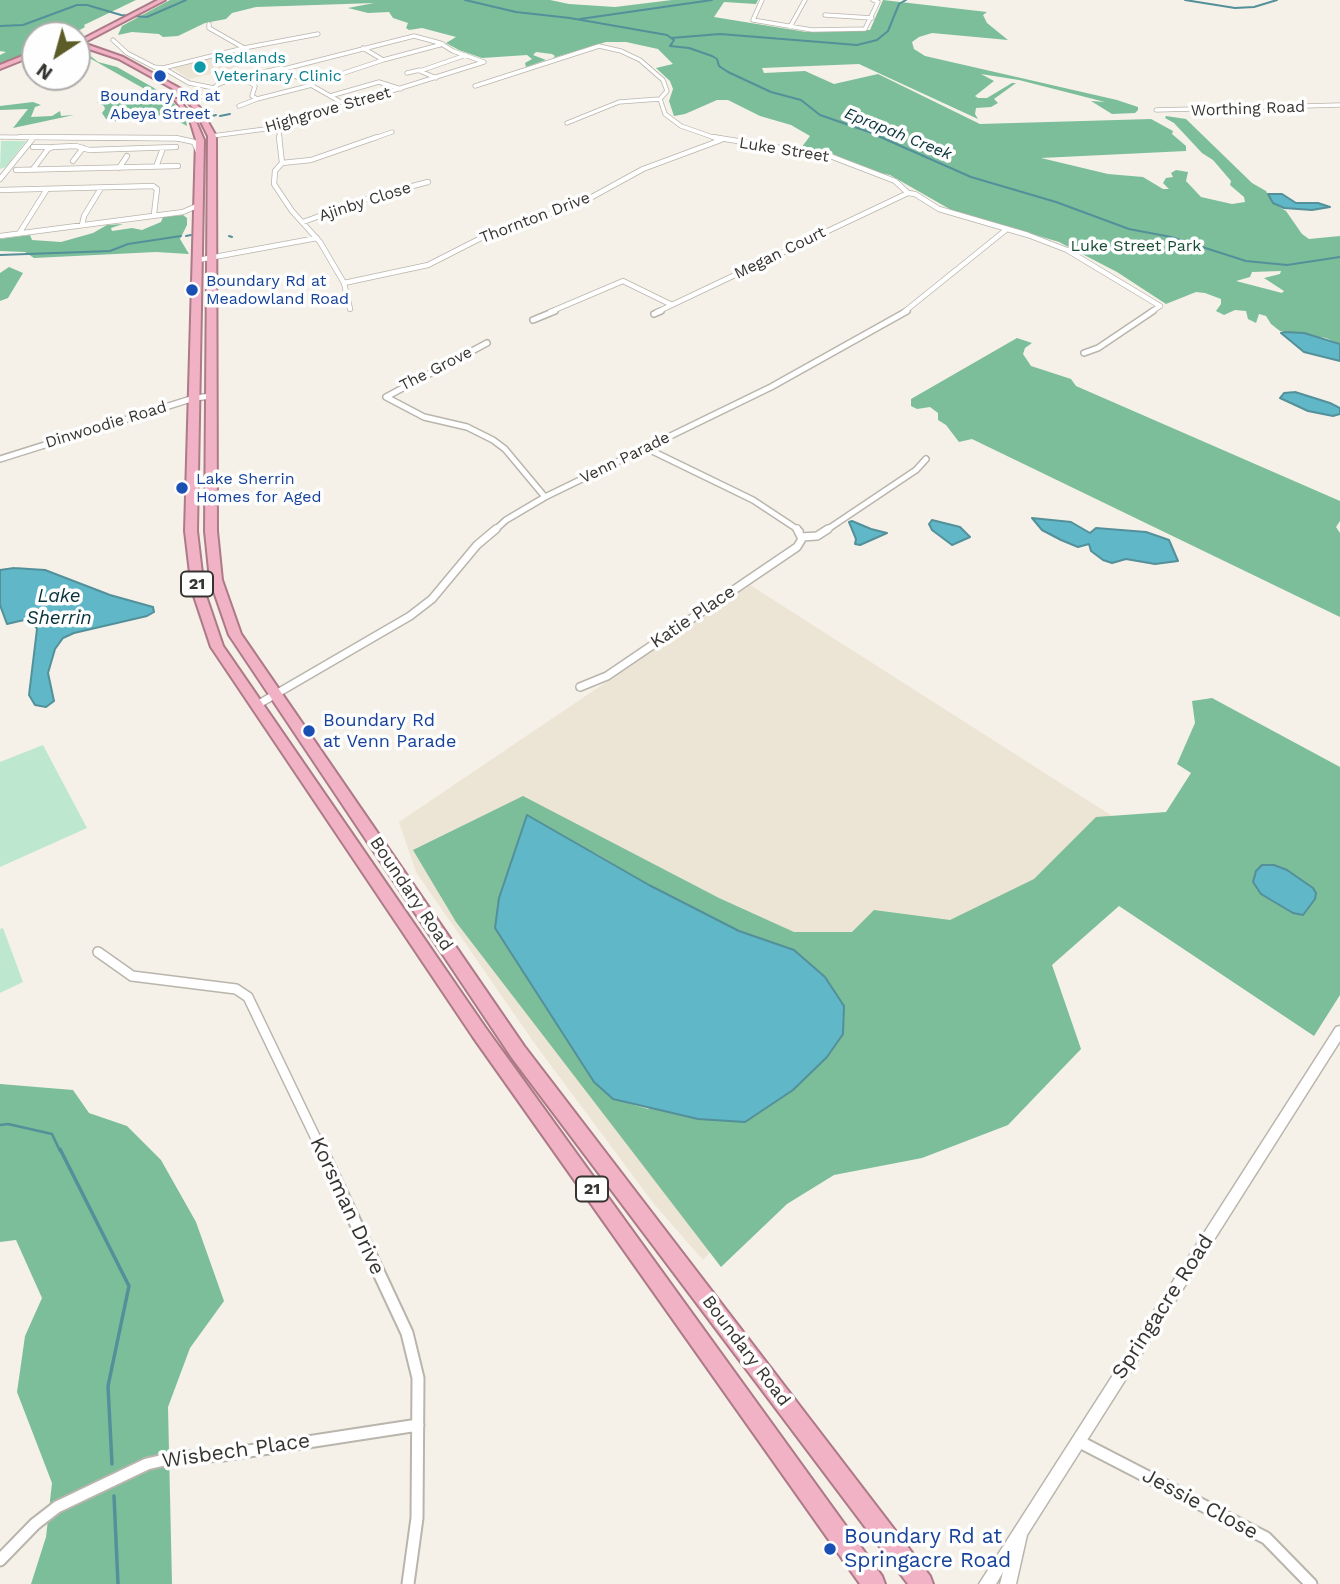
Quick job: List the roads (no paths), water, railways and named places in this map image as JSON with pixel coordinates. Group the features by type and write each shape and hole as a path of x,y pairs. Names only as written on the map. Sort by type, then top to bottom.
{"highway":[{"path":"94,25 144,0"},
{"path":"91,38 162,0"},
{"path":"106,52 96,48 94,43 114,27"},
{"name":"Boundary Road","path":"91,48 106,52 166,82 190,99 204,118 212,136 211,531 216,580 235,635 519,1052 922,1584"},
{"name":"Boundary Road","path":"91,52 97,58 127,68 157,85 179,102 200,156 191,531 198,590 217,647 480,1032 874,1584"},
{"path":"0,69 21,61"}],"street":[{"path":"762,0 752,19 790,27 859,30 867,27 872,18 878,2 873,0"},
{"path":"790,27 805,0"},
{"path":"825,15 836,13 872,18"},
{"path":"209,24 209,28 222,33 244,48"},
{"path":"163,68 244,48 318,34"},
{"path":"179,102 208,95 214,88 242,77 414,36 443,44 467,55"},
{"path":"113,40 127,54 163,68 189,83 214,88"},
{"path":"344,73 443,44"},
{"name":"Luke Street","path":"475,86 605,45 635,58 658,75 667,91 660,99 665,114 692,131 721,140 830,156 895,181 908,193 915,194 939,209 1049,242 1086,260 1160,306 1098,348 1084,353"},
{"path":"363,48 383,60"},
{"path":"407,73 467,55"},
{"name":"Highgrove Street","path":"212,136 273,128 484,62 467,55"},
{"path":"284,69 346,105"},
{"path":"420,70 436,78"},
{"path":"242,77 254,85 252,96 257,99"},
{"name":"Highgrove Street","path":"330,96 379,82 401,89"},
{"path":"239,106 312,85"},
{"path":"567,123 620,102 660,99"},
{"name":"Worthing Road","path":"1156,110 1340,106"},
{"path":"273,128 279,132 282,163"},
{"path":"350,309 344,283 317,238 292,212 274,184 275,171 282,163 311,160 392,132"},
{"path":"118,138 193,133"},
{"path":"0,179 34,136"},
{"path":"0,137 189,139 194,142 200,156"},
{"name":"Thornton Drive","path":"344,283 428,265 483,237 581,204 643,169 721,140"},
{"path":"33,147 176,147"},
{"path":"33,169 50,147"},
{"path":"73,161 83,148"},
{"path":"156,167 163,148"},
{"path":"119,168 127,156"},
{"path":"16,170 178,166"},
{"path":"0,171 6,170"},
{"name":"Ajinby Close","path":"303,222 387,192 428,182"},
{"path":"0,190 156,187 154,214"},
{"path":"82,225 84,216 101,188"},
{"path":"20,232 47,189"},
{"name":"Megan Court","path":"654,314 908,193"},
{"path":"0,236 183,212 199,205"},
{"path":"183,212 193,215 198,255 212,258 317,238"},
{"name":"Venn Parade","path":"257,705 410,616 449,581 491,531 545,497 771,387 908,310 1007,229"},
{"path":"533,320 623,281 672,305"},
{"name":"The Grove","path":"486,343 386,397 424,417 467,427 493,440 505,449 545,497"},
{"name":"Dinwoodie Road","path":"0,458 194,398 212,396"},
{"path":"646,448 740,492 800,531 802,538 817,536 916,470 926,459"},
{"name":"Katie Place","path":"580,687 607,676 797,547 802,538"},
{"name":"Korsman Drive","path":"98,952 132,976 236,989 256,1007 407,1333 418,1378 417,1518 408,1584"},
{"name":"Springacre Road","path":"987,1584 1340,1031"},
{"name":"Wisbech Place","path":"0,1560 35,1524 57,1507 147,1464 173,1458 223,1455 418,1425"},
{"name":"Jessie Close","path":"1078,1441 1256,1532 1292,1563 1311,1584"},
{"path":"1008,1584 1023,1526"}],"water":[{"path":"1268,194 1282,194 1296,203 1318,203 1330,207 1312,210 1284,208 1273,203"},
{"path":"1281,333 1304,333 1340,344 1340,361 1304,352"},
{"path":"1295,392 1330,403 1340,408 1340,414 1333,416 1308,411 1280,398 1284,393"},
{"path":"1032,518 1071,522 1090,533 1096,528 1146,532 1169,540 1178,561 1155,564 1126,559 1112,563 1091,551 1089,544 1078,547 1042,530"},
{"path":"932,520 960,527 970,537 952,545 932,530 929,524"},
{"path":"849,522 887,533 860,545 855,544 856,539"},
{"name":"Lake Sherrin","path":"0,570 45,570 110,595 153,607 154,612 63,638 55,649 48,673 54,701 46,707 35,705 29,695 37,629 32,621 7,624 0,605"},
{"path":"527,815 649,885 739,931 794,950 825,977 844,1006 843,1034 827,1057 793,1090 745,1122 698,1119 613,1099 594,1082 495,928 499,898"},
{"path":"1262,865 1274,865 1287,870 1313,888 1315,899 1303,915 1293,913 1261,894 1253,882 1256,871"}],"waterway":[{"name":"Eprapah Creek","path":"0,26 23,25 77,5 87,5 121,15 147,17 186,0"},
{"name":"Eprapah Creek","path":"465,0 516,12 570,18 667,35 671,38"},
{"path":"580,19 712,0"},
{"path":"671,38 720,34 857,45 877,40 888,31 899,4 906,0"},
{"path":"1185,0 1235,8 1254,7 1277,0"},
{"name":"Eprapah Creek","path":"671,38 674,40 670,46 689,48 712,56 717,59 719,66 728,72 771,92 801,100 820,115 869,132 971,177 1056,202 1129,229 1171,237 1246,261 1287,265 1340,257"},
{"path":"176,110 186,117"},
{"path":"220,116 230,114"},
{"path":"212,116 216,115"},
{"path":"186,236 191,235"},
{"path":"0,255 110,251 128,244 181,236"},
{"path":"0,1125 8,1124 52,1134 60,1151"},
{"path":"60,1149 129,1286 108,1386 112,1464"},
{"path":"114,1496 118,1584"}],"place":[{"name":"Redlands Veterinary Clinic","path":"200,67"},
{"name":"Boundary Rd at Abeya Street","path":"160,76"},
{"name":"Boundary Rd at Meadowland Road","path":"192,290"},
{"name":"Lake Sherrin Homes for Aged","path":"182,488"},
{"name":"Boundary Rd at Venn Parade","path":"309,731"},
{"name":"Boundary Rd at Springacre Road","path":"830,1549"}],"park label":[{"name":"Luke Street Park","path":"1136,246"}]}
